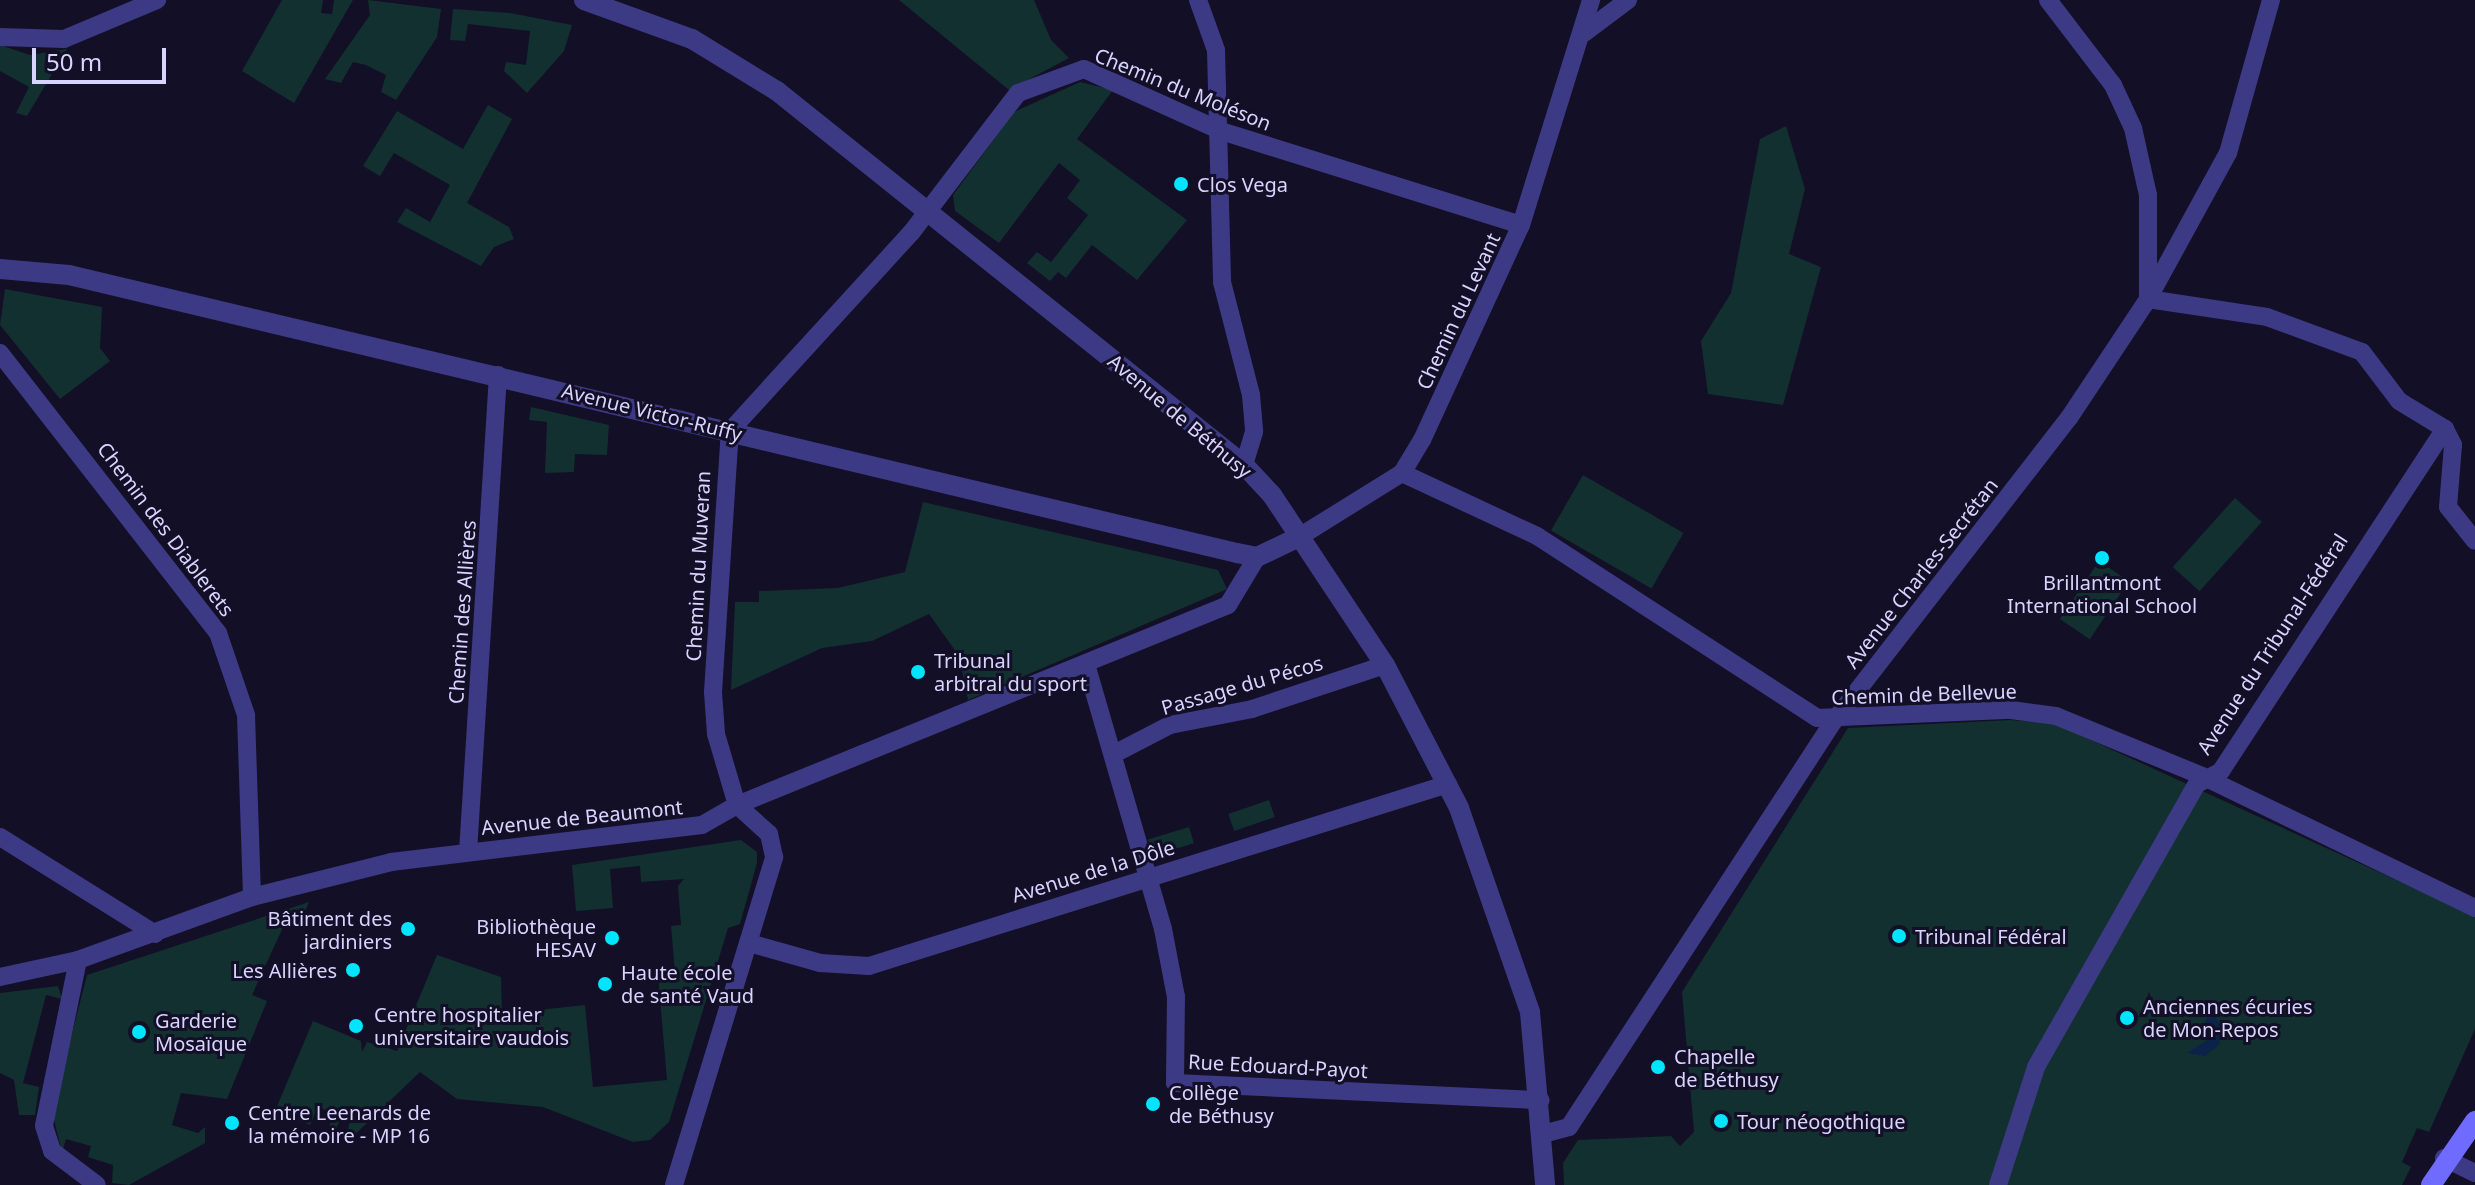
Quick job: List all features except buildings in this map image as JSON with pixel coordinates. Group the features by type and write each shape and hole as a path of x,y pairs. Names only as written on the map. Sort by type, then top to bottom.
{"main road":[{"path":"2431,1185 2444,1158 2475,1121"}],"street":[{"path":"0,37 64,39 157,0"},
{"name":"Avenue de Béthusy","path":"584,0 713,50 926,209 1244,465 1299,537 1385,665 1448,784 1516,961 1541,1100 1545,1185"},
{"path":"1198,0 1216,50 1221,131 1218,246 1254,432 1244,465"},
{"name":"Chemin du Levant","path":"1402,473 1521,225 1584,33 1591,0"},
{"path":"1584,33 1628,0"},
{"path":"2048,0 2098,62 2133,128 2148,195 2148,299 2267,317 2362,352 2399,401 2445,429 2453,445 2448,507 2475,541"},
{"name":"Avenue Charles-Secrétan","path":"1543,1134 1569,1127 1833,722 2069,418 2148,299 2228,153 2271,0"},
{"name":"Chemin du Moléson","path":"926,209 1005,106 1057,73 1096,72 1221,131 1521,225"},
{"path":"730,431 926,209"},
{"name":"Avenue Victor-Ruffy","path":"0,269 69,275 1257,557"},
{"name":"Chemin des Diablerets","path":"0,353 203,609 230,660 246,715 252,897"},
{"name":"Chemin des Allières","path":"468,852 498,375"},
{"name":"Avenue du Tribunal-Fédéral","path":"1998,1185 2036,1067 2202,776 2221,771 2300,640 2445,429"},
{"name":"Chemin du Muveran","path":"730,431 713,692 716,734 737,805"},
{"path":"1257,557 1299,537 1402,473"},
{"name":"Chemin de Bellevue","path":"1402,473 1537,536 1628,590 1743,675 1833,722 2011,710 2056,716 2202,776 2475,908"},
{"name":"Avenue de Beaumont","path":"0,977 78,960 252,897 391,862 662,834 702,825 737,805 1228,605 1257,557"},
{"path":"1086,664 1150,876"},
{"name":"Passage du Pécos","path":"1114,754 1170,725 1252,709 1385,665"},
{"name":"Avenue de la Dôle","path":"749,943 820,963 869,966 1448,784"},
{"path":"674,1185 774,857 769,834 737,805"},
{"path":"0,837 155,934"},
{"name":"Rue Edouard-Payot","path":"1150,876 1176,997 1175,1083 1541,1100"},
{"path":"78,960 44,1126 52,1151 97,1185"},
{"path":"2444,1158 2475,1173"}],"green space":[{"path":"282,0 323,0 321,13 332,14 334,0 353,0 294,103 242,71"},
{"path":"368,0 441,9 437,37 396,100 381,92 386,75 366,65 353,62 341,83 325,79 370,15"},
{"path":"899,0 1034,0 1051,40 1069,58 1009,90"},
{"path":"453,9 510,13 572,25 564,51 527,93 504,71 506,62 526,65 530,31 468,24 465,41 450,40"},
{"path":"0,45 30,55 67,49 27,116 16,113 29,87 0,71"},
{"path":"1080,82 1113,90 1077,139 1187,220 1137,280 1092,245 1066,278 1058,272 1050,281 1027,263 1037,252 1051,262 1088,215 1067,198 1080,180 1059,163 999,243 955,211 953,195 1014,112"},
{"path":"488,105 512,119 467,203 509,227 514,239 494,247 481,266 397,222 406,208 430,222 450,185 394,153 380,176 363,166 397,111 463,149"},
{"path":"1786,126 1805,189 1789,254 1821,267 1783,405 1708,394 1701,341 1731,293 1760,139"},
{"path":"5,289 102,307 100,348 110,361 60,399 0,325"},
{"path":"531,407 609,425 607,455 575,454 574,472 545,473 547,422 529,420"},
{"path":"1583,475 1683,533 1651,588 1551,530"},
{"path":"2235,498 2262,522 2200,591 2173,567"},
{"path":"923,502 1218,570 1227,589 968,700 959,656 929,614 872,641 822,648 731,690 735,602 759,602 759,591 838,588 905,572"},
{"path":"2099,561 2129,581 2090,639 2060,619"},
{"path":"2011,720 2056,724 2475,916 2475,1029 2429,1132 2417,1128 2402,1162 2411,1167 2402,1185 1564,1185 1563,1163 1578,1140 1671,1136 1680,1146 1694,1132 1682,992 1848,728"},
{"path":"1269,800 1275,817 1234,831 1228,814"},
{"path":"1189,827 1194,843 1153,856 1148,840"},
{"path":"741,840 757,852 757,863 740,924 728,928 669,1122 650,1140 633,1142 543,1107 457,1099 420,1072 344,1145 354,1106 346,1106 328,1147 331,1112 318,1107 310,1125 275,1111 313,1021 361,1041 362,1052 367,1042 397,1051 437,955 501,977 502,1014 585,1005 593,1087 667,1080 658,975 675,973 671,926 681,925 678,886 684,879 641,882 640,866 610,869 613,908 576,911 572,865"},
{"path":"309,902 304,914 290,912 252,995 267,1001 227,1099 181,1093 172,1125 198,1133 205,1127 205,1143 129,1185 112,1183 113,1165 88,1157 91,1146 66,1139 62,1152 52,1112 87,975"},
{"path":"58,986 62,999 46,995 23,1083 39,1087 35,1115 19,1115 14,1080 0,1073 0,993"}],"water":[{"path":"2211,1011 2222,1027 2219,1045 2205,1056 2187,1053 2209,1039 2205,1022"}],"place":[{"name":"Clos Vega","path":"1181,184"},
{"name":"Brillantmont International School","path":"2102,558"},
{"name":"Tribunal arbitral du sport","path":"918,672"},
{"name":"Bâtiment des jardiniers","path":"408,929"},
{"name":"Tribunal Fédéral","path":"1899,936"},
{"name":"Bibliothèque HESAV","path":"612,938"},
{"name":"Les Allières","path":"353,970"},
{"name":"Haute école de santé Vaud","path":"605,984"},
{"name":"Anciennes écuries de Mon-Repos","path":"2127,1018"},
{"name":"Centre hospitalier universitaire vaudois","path":"356,1026"},
{"name":"Garderie Mosaïque","path":"139,1032"},
{"name":"Chapelle de Béthusy","path":"1658,1067"},
{"name":"Collège de Béthusy","path":"1153,1104"},
{"name":"Tour néogothique","path":"1721,1121"},
{"name":"Centre Leenards de la mémoire - MP 16","path":"232,1123"}]}
